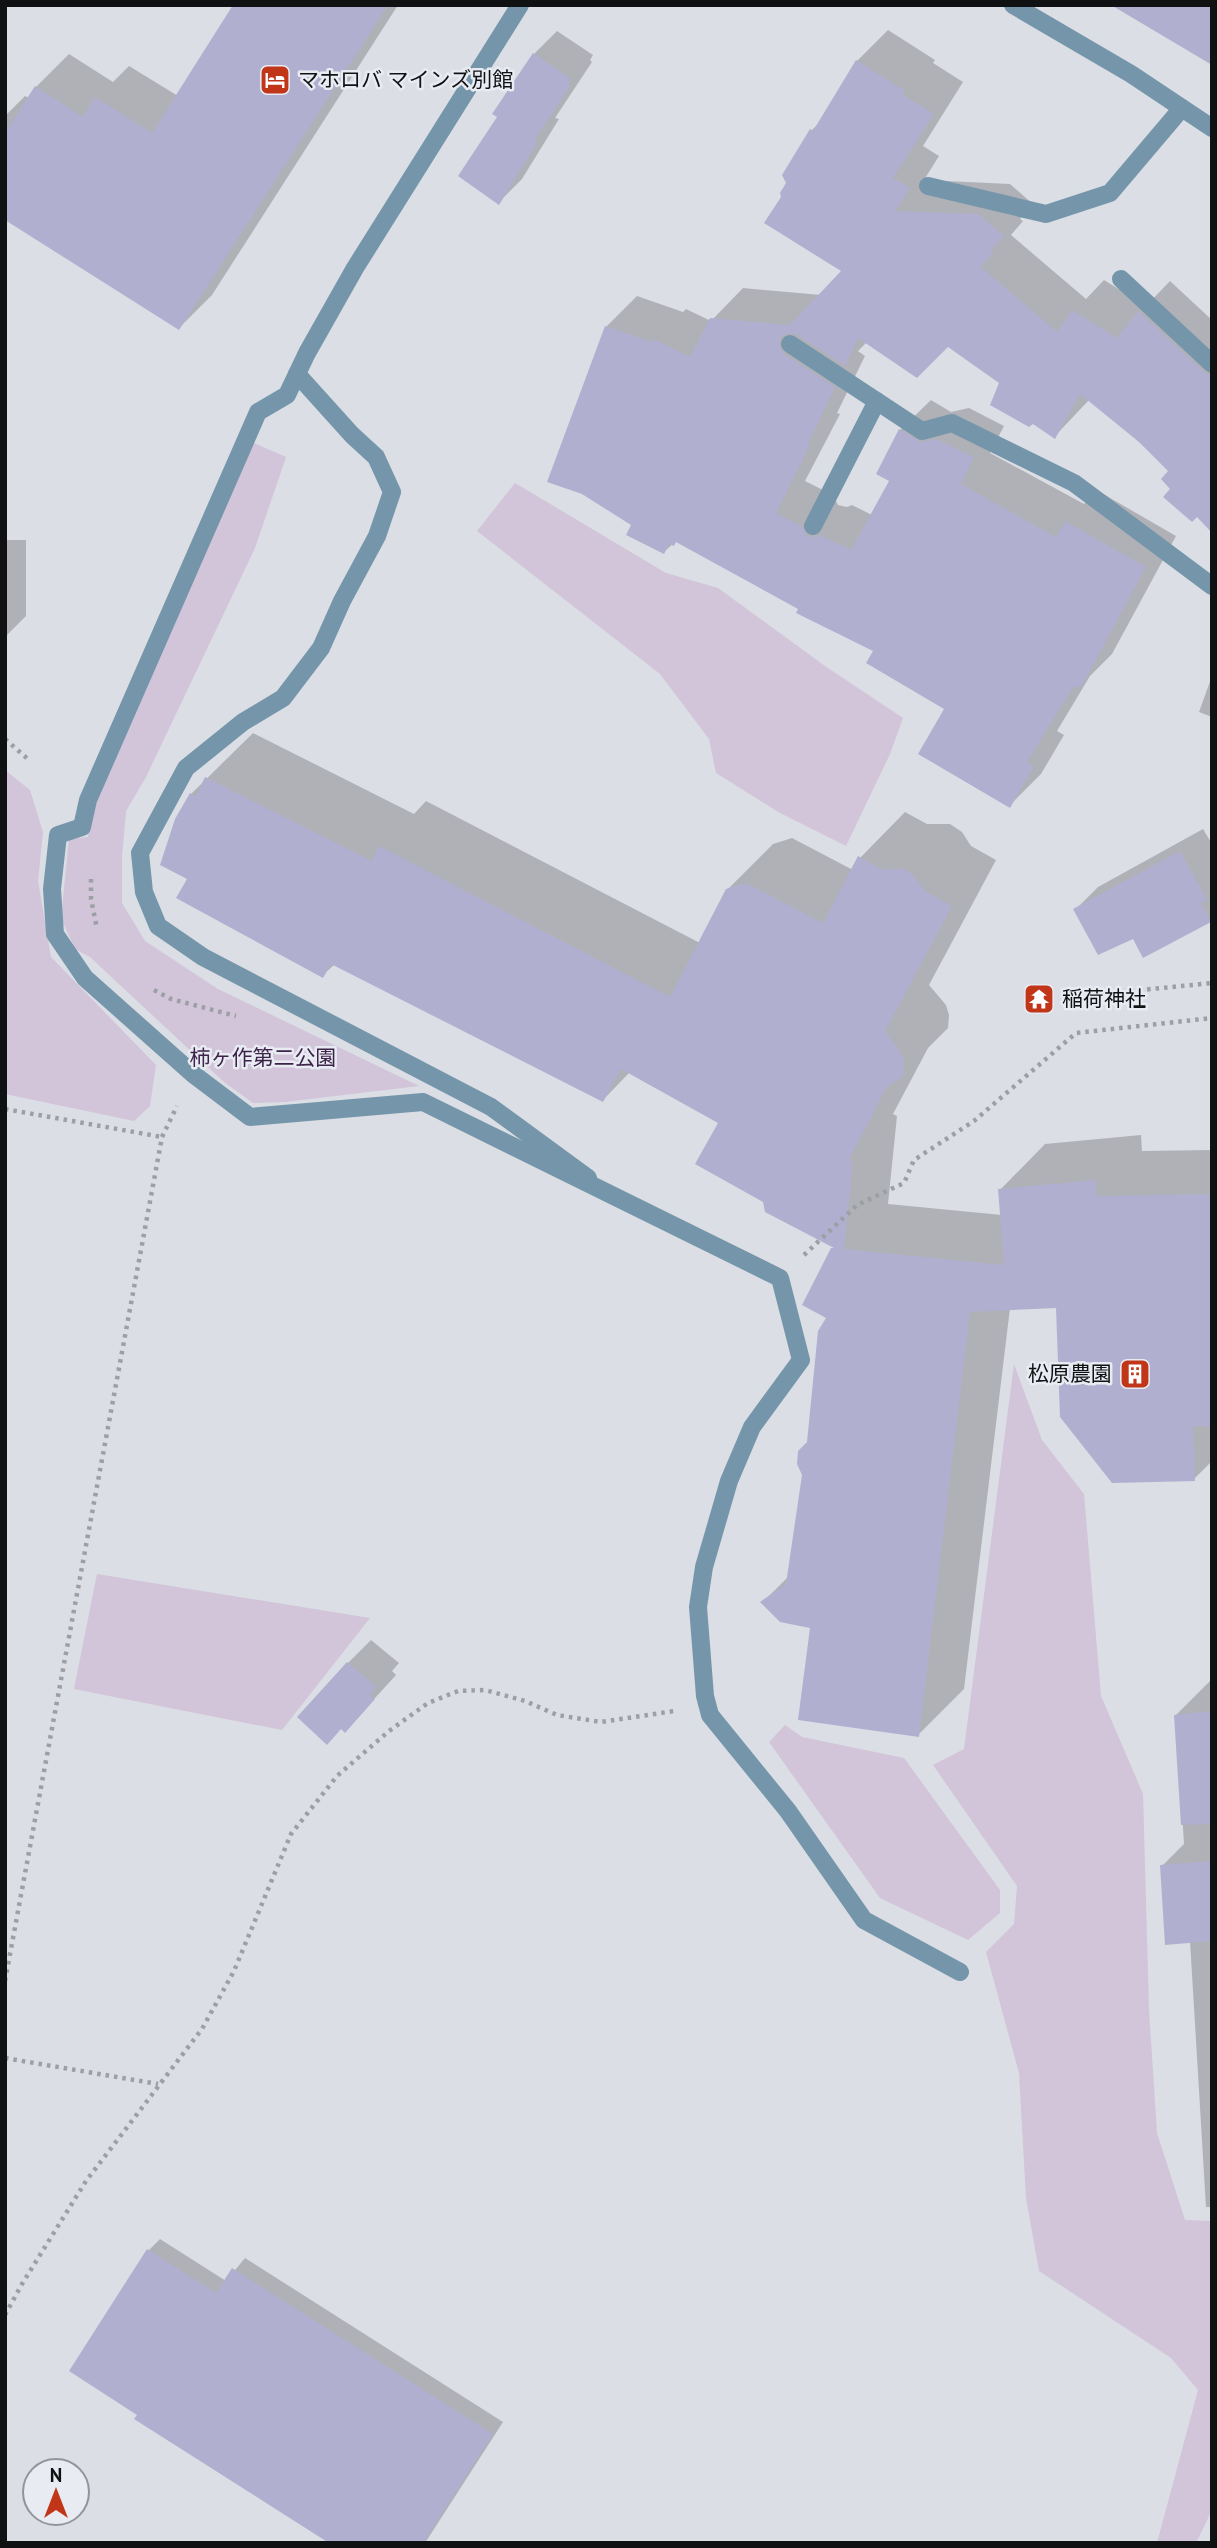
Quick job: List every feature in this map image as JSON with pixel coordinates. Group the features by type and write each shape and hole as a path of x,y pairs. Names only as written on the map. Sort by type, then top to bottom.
{"street":[{"path":"520,5 355,268 286,395 258,412 88,800 82,827 58,835 52,889 55,934 85,978 193,1074 250,1116 423,1102 780,1278 801,1360 752,1427 729,1481 704,1567 698,1607 709,1715 788,1811 864,1920 960,1972"},
{"path":"1013,5 1130,74 1212,128"},
{"path":"928,186 1046,214 1110,193 1182,108"},
{"path":"1121,279 1212,364"},
{"path":"790,344 922,431 952,423 1074,483 1212,586"},
{"path":"297,374 352,435 376,457 392,492 377,536 342,601 321,648 282,698 243,722 186,768 140,853 144,892 158,926 203,957 491,1107 610,1195"},
{"path":"813,526 877,401"}],"path":[{"path":"5,739 29,760"},
{"path":"1070,997 1212,983"},
{"path":"780,1278 857,1205 904,1183 914,1160 974,1121 1076,1033 1212,1018"},
{"path":"5,1982 162,1137 193,1074"},
{"path":"5,1109 162,1137"},
{"path":"5,2315 86,2181 202,2029 234,1971 290,1834 337,1776 389,1731 428,1703 458,1691 485,1690 525,1701 557,1715 601,1722 674,1712 709,1715"},
{"path":"5,2057 158,2084"}],"green space":[{"name":"柿ヶ作第二公園","path":"252,442 286,457 255,548 146,777 126,811 122,903 145,941 218,989 419,1086 285,1102 253,1103 224,1082 90,957 75,949 61,918 69,839 88,837 95,797"},
{"path":"515,483 666,573 718,588 825,666 903,718 890,754 846,846 780,813 716,773 709,739 660,674 477,531"},
{"path":"5,770 30,790 43,832 38,881 51,957 156,1065 150,1106 134,1121 5,1094"},
{"path":"1014,1364 1042,1440 1084,1494 1101,1696 1143,1794 1149,2010 1157,2133 1185,2220 1212,2221 1212,2510 1196,2543 1157,2543 1198,2390 1171,2358 1039,2271 1026,2198 1019,2073 986,1952 1014,1924 1017,1886 933,1765 964,1749"},
{"path":"97,1574 370,1618 282,1730 74,1689"},
{"path":"785,1725 802,1737 904,1758 1000,1890 1000,1913 968,1940 880,1898 769,1742"}],"building":[{"path":"233,5 388,5 179,330 5,220 5,133 35,86 83,117 95,97 152,133"},
{"path":"1111,5 1212,5 1212,65"},
{"path":"533,53 571,79 568,84 570,86 534,141 537,143 499,205 458,176 497,117 492,114"},
{"path":"856,60 905,91 903,95 934,114 893,178 910,188 895,211 978,214 1004,236 990,251 993,253 981,267 1057,332 1072,310 1117,338 1138,311 1204,372 1212,375 1212,533 1197,517 1192,522 1163,497 1170,489 1161,479 1168,471 1139,442 1080,394 1055,439 1033,424 1029,427 990,405 999,383 948,347 917,378 858,338 845,366 796,334 786,334 780,338 780,348 784,354 835,387 776,513 802,526 807,536 820,535 851,550 889,481 876,474 899,429 920,442 937,439 974,457 961,484 1056,537 1065,521 1146,567 1081,687 1073,687 1027,762 1034,766 1010,808 918,754 944,709 866,663 873,651 796,613 798,609 676,542 674,546 669,544 664,554 626,535 631,525 582,494 547,482 605,326 652,342 653,339 690,357 710,318 790,325 841,271 764,223 781,197 780,193 786,183 782,175 810,129 813,131"},
{"path":"205,777 372,861 379,846 670,997 726,889 746,883 823,923 858,856 881,869 904,869 912,874 925,891 952,906 885,1031 904,1061 903,1076 886,1088 849,1160 853,1162 844,1249 1004,1265 998,1189 1096,1180 1097,1196 1212,1194 1212,1426 1193,1426 1195,1481 1112,1483 1060,1417 1056,1308 970,1312 919,1737 798,1720 810,1628 780,1622 760,1602 786,1584 802,1475 797,1464 798,1451 807,1442 818,1331 826,1318 802,1305 831,1248 834,1248 765,1212 763,1202 695,1164 718,1123 621,1069 603,1102 331,964 323,978 176,898 187,879 160,865 175,819 190,793 196,796"},
{"path":"1180,851 1207,900 1201,904 1211,922 1143,958 1133,939 1098,955 1073,909"},
{"path":"347,1662 377,1687 370,1695 375,1699 345,1733 341,1729 327,1745 297,1717"},
{"path":"1212,1711 1212,1824 1181,1825 1174,1715"},
{"path":"1212,1861 1212,1941 1165,1945 1160,1865"},
{"path":"147,2249 216,2293 232,2268 493,2434 423,2543 329,2543 134,2419 137,2415 69,2371"}],"place":[{"name":"マホロバ マインズ別館","path":"275,80"},
{"name":"稲荷神社","path":"1039,999"},
{"name":"松原農園","path":"1135,1374"}]}
